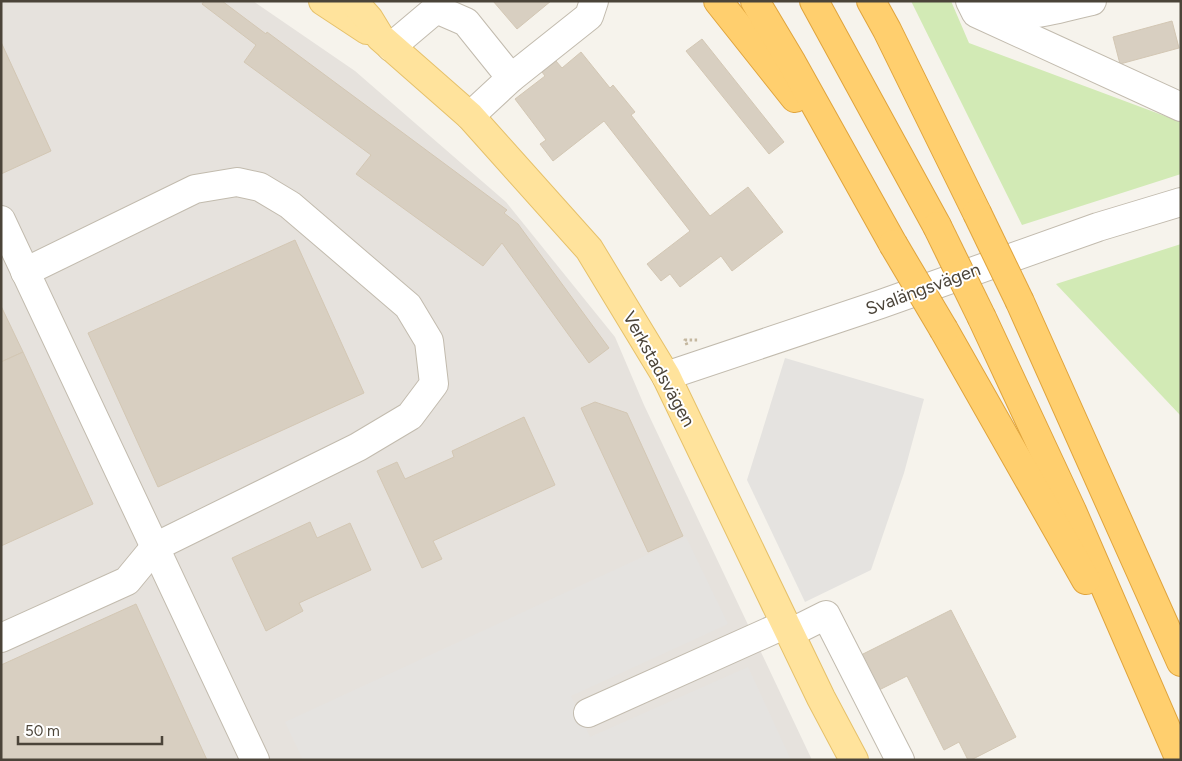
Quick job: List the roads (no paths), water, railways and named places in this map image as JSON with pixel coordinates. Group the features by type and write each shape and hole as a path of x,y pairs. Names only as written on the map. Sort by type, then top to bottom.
{"highway":[{"path":"718,1 752,41 849,168"},
{"path":"755,1 792,63 849,168 944,330 1050,520 1143,675"},
{"path":"814,1 937,226 982,318 1072,511 1180,760"},
{"path":"871,1 1020,302 1181,662"}],"main road":[{"name":"Verkstadsvägen","path":"323,1 385,42 470,116 589,249 666,376 854,760"},
{"name":"Verkstadsvägen","path":"353,1 369,18 385,42"}],"street":[{"path":"970,1 976,13 1181,108"},
{"path":"989,1 999,10 1020,15 1092,1"},
{"path":"385,42 433,5 466,22 511,78"},
{"path":"470,116 584,7"},
{"path":"1,638 127,581 155,547 358,447 410,416 434,384 429,341 408,306 290,205 260,187 237,182 195,189 25,272"},
{"name":"Svalängsvägen","path":"666,376 880,304 1098,227 1181,202"},
{"path":"1,220 256,760"},
{"path":"588,713 788,628 826,615 900,760"}]}
